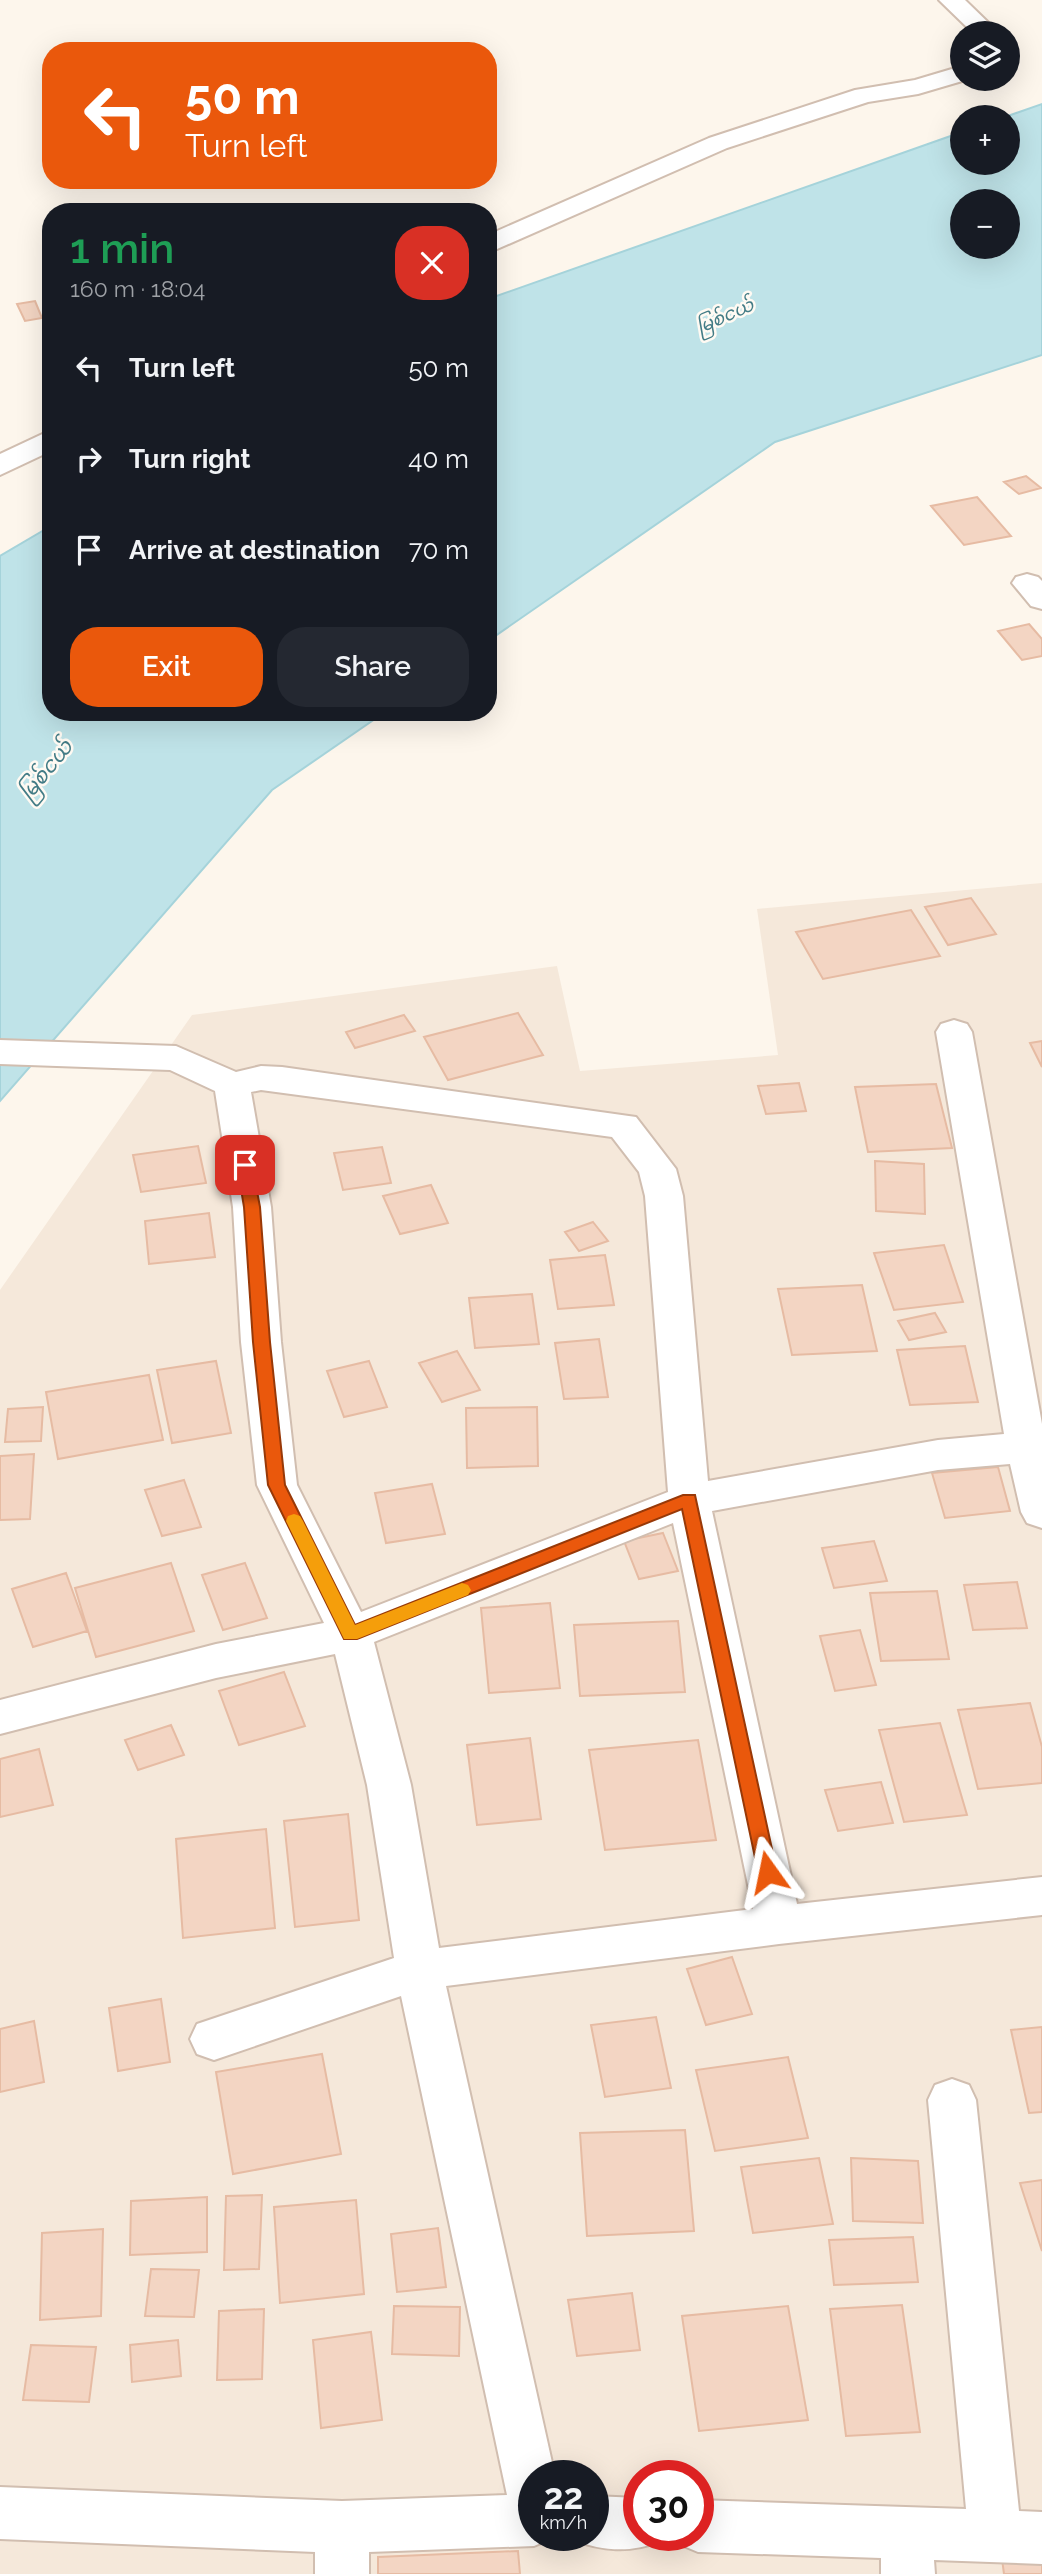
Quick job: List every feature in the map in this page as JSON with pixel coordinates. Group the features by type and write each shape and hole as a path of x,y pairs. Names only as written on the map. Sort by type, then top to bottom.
{"street":[{"path":"951,0 976,21"},
{"path":"497,241 718,143 864,95 918,87 950,77"},
{"path":"0,466 42,444"},
{"path":"954,1032 1034,1446 1042,1512"},
{"path":"0,1052 176,1058 232,1085 261,1077 282,1079 623,1126 657,1169 664,1196 689,1500 779,1925"},
{"path":"232,1085 252,1207 261,1342 277,1485 351,1634 389,1785 419,1969 525,2460"},
{"path":"0,1717 216,1661 351,1634 689,1500 938,1455 1034,1446"},
{"path":"214,2039 419,1969 1042,1896"},
{"path":"714,2528 907,2554 1019,2537 952,2100"},
{"path":"0,2513 342,2550 518,2522"}],"shaded area":[{"path":"1042,883 1042,2574 0,2574 0,1290 192,1015 557,966 580,1071 778,1055 757,909"}],"water":[{"name":"မြစ်ငယ်","path":"1042,104 1042,355 775,442 497,635 497,296 950,136 950,175 1020,175 1020,112"},
{"name":"မြစ်ငယ်","path":"42,531 42,721 372,721 272,790 0,1101 0,556"}],"building":[{"path":"35,301 42,318 25,321 17,304"},
{"path":"1026,476 1041,488 1019,494 1004,482"},
{"path":"977,497 1011,536 964,545 931,506"},
{"path":"1029,624 1042,639 1042,656 1022,660 998,631"},
{"path":"971,898 996,934 948,945 925,907"},
{"path":"911,910 940,956 823,979 796,932"},
{"path":"518,1013 543,1055 448,1080 424,1037"},
{"path":"404,1015 415,1031 355,1048 346,1032"},
{"path":"1042,1041 1042,1067 1030,1043"},
{"path":"799,1083 806,1111 766,1114 758,1086"},
{"path":"936,1084 952,1148 868,1152 855,1087"},
{"path":"198,1146 206,1183 141,1192 133,1155"},
{"path":"382,1147 391,1183 343,1190 334,1153"},
{"path":"875,1161 924,1164 925,1214 876,1211"},
{"path":"431,1185 448,1223 400,1234 383,1196"},
{"path":"209,1213 215,1257 149,1264 145,1221"},
{"path":"593,1222 608,1241 579,1251 565,1232"},
{"path":"944,1245 963,1302 894,1310 874,1253"},
{"path":"605,1255 614,1305 558,1309 550,1260"},
{"path":"862,1285 877,1351 792,1355 778,1289"},
{"path":"532,1294 539,1344 475,1348 469,1298"},
{"path":"935,1313 946,1332 909,1340 898,1321"},
{"path":"599,1339 608,1397 564,1399 555,1343"},
{"path":"965,1346 978,1402 910,1405 897,1350"},
{"path":"457,1351 480,1390 442,1402 419,1363"},
{"path":"216,1361 231,1433 172,1443 157,1370"},
{"path":"369,1361 387,1407 344,1417 327,1371"},
{"path":"149,1375 163,1440 58,1459 46,1392"},
{"path":"43,1407 41,1441 5,1442 8,1409"},
{"path":"537,1407 538,1466 467,1468 466,1408"},
{"path":"34,1454 30,1519 0,1520 0,1456"},
{"path":"998,1467 1010,1511 945,1518 932,1473"},
{"path":"184,1480 201,1527 162,1536 145,1490"},
{"path":"432,1484 445,1534 386,1543 375,1493"},
{"path":"663,1533 678,1571 639,1579 624,1541"},
{"path":"874,1541 887,1581 834,1588 822,1548"},
{"path":"171,1563 194,1631 96,1657 75,1588"},
{"path":"245,1563 267,1618 223,1630 202,1575"},
{"path":"66,1573 87,1631 33,1647 12,1589"},
{"path":"1017,1582 1027,1628 973,1630 964,1585"},
{"path":"937,1591 949,1659 881,1661 870,1593"},
{"path":"550,1603 560,1688 489,1693 481,1608"},
{"path":"678,1621 685,1692 580,1696 574,1625"},
{"path":"860,1630 876,1685 835,1691 820,1636"},
{"path":"284,1672 305,1726 239,1745 219,1691"},
{"path":"1030,1703 1042,1747 1042,1783 978,1789 958,1710"},
{"path":"940,1723 967,1815 904,1822 879,1730"},
{"path":"171,1725 184,1755 138,1770 125,1740"},
{"path":"530,1738 541,1819 477,1825 467,1745"},
{"path":"698,1740 716,1840 605,1850 589,1750"},
{"path":"39,1749 53,1805 0,1817 0,1759"},
{"path":"881,1782 893,1823 838,1831 825,1790"},
{"path":"348,1814 359,1920 295,1927 284,1821"},
{"path":"266,1829 275,1928 183,1938 176,1839"},
{"path":"732,1957 752,2014 706,2025 687,1969"},
{"path":"161,1999 170,2062 118,2071 109,2008"},
{"path":"656,2017 671,2088 605,2097 591,2025"},
{"path":"34,2021 44,2082 0,2092 0,2029"},
{"path":"1042,2027 1042,2112 1029,2113 1011,2030"},
{"path":"322,2054 341,2154 233,2174 216,2072"},
{"path":"788,2057 808,2138 715,2151 696,2070"},
{"path":"685,2130 694,2231 587,2236 580,2133"},
{"path":"819,2158 833,2224 753,2233 741,2167"},
{"path":"851,2158 918,2161 923,2223 853,2221"},
{"path":"1042,2180 1042,2251 1020,2183"},
{"path":"262,2195 259,2269 224,2270 226,2196"},
{"path":"207,2197 207,2252 130,2255 131,2201"},
{"path":"356,2200 364,2294 280,2303 274,2207"},
{"path":"438,2228 446,2287 397,2292 391,2234"},
{"path":"103,2229 101,2316 40,2320 42,2233"},
{"path":"913,2237 918,2282 834,2285 829,2240"},
{"path":"151,2269 199,2270 194,2317 145,2316"},
{"path":"632,2293 640,2350 577,2356 568,2300"},
{"path":"902,2305 920,2432 846,2436 830,2309"},
{"path":"394,2306 460,2307 459,2356 392,2354"},
{"path":"788,2306 808,2420 699,2431 682,2316"},
{"path":"264,2309 262,2379 217,2380 219,2311"},
{"path":"371,2332 382,2420 321,2428 313,2340"},
{"path":"178,2340 181,2376 132,2382 130,2345"},
{"path":"31,2345 96,2347 89,2402 23,2400"},
{"path":"518,2551 520,2574 378,2574 378,2557"},
{"path":"1042,2557 1042,2574 1004,2574 1002,2559"}],"slow traffic":[{"path":"294,1521 351,1634 462,1590"}],"route":[{"path":"245,1165 252,1207 261,1342 277,1485 351,1634 689,1500 768,1872"}]}
